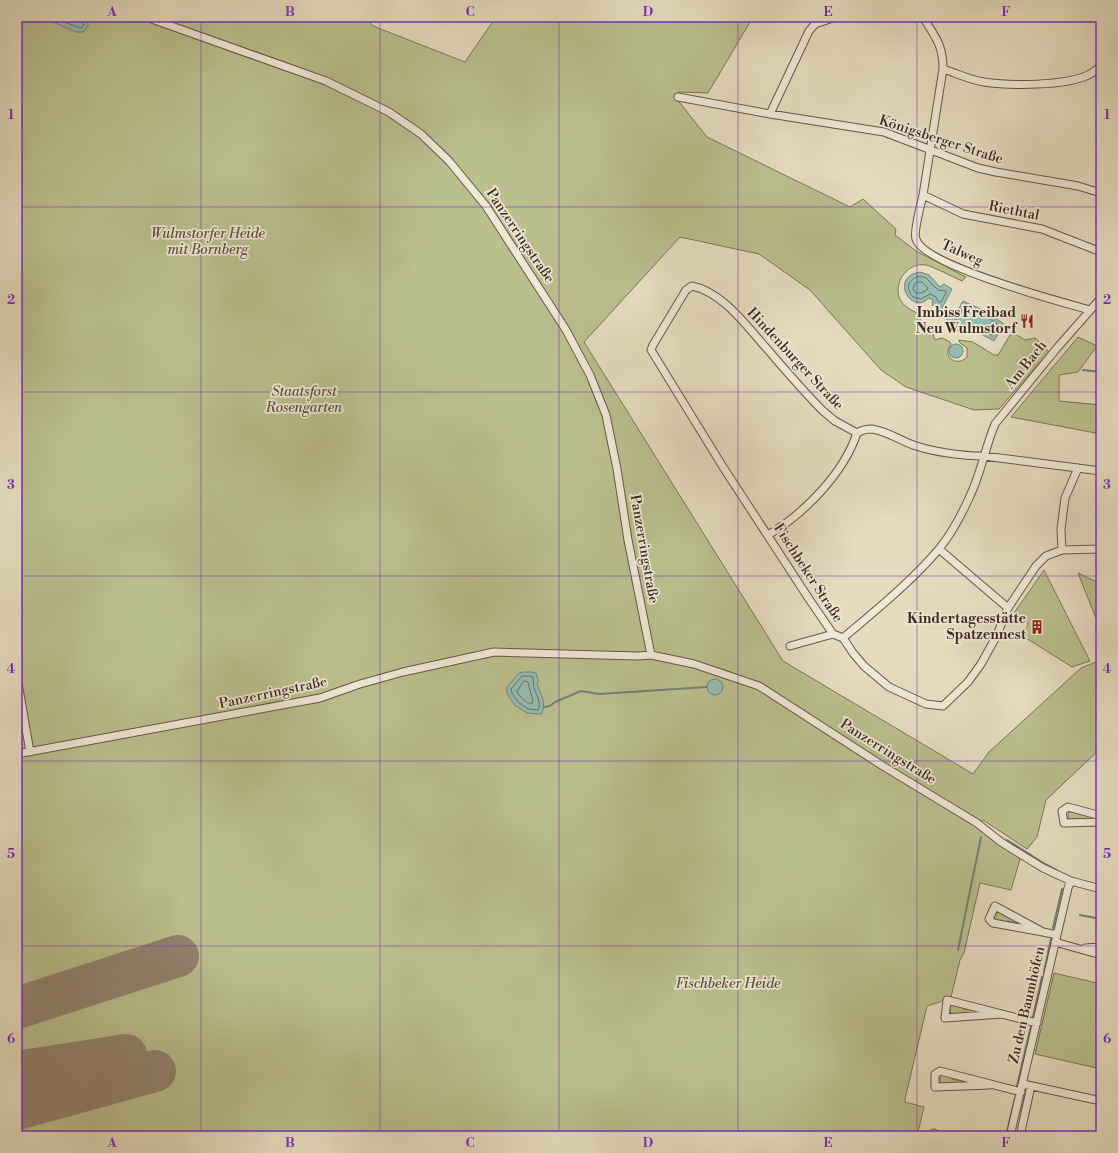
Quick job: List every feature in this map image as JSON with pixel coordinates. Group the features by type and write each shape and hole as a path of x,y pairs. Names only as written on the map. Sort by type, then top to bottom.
{"street":[{"name":"Panzerringstraße","path":"146,17 326,81 389,112 421,134 449,161 486,206 566,330 590,375 606,415 617,470 628,540 651,655"},
{"path":"770,114 809,31 815,24 836,17"},
{"name":"Talweg","path":"923,17 938,42 943,54 943,69 915,238 918,244 925,251 939,259 980,276 1090,310"},
{"path":"943,69 983,82 1037,84 1064,82 1088,75 1101,66"},
{"name":"Königsberger Straße","path":"678,97 770,114 884,132 956,160 996,172 1078,186 1101,193"},
{"name":"Riethtal","path":"923,195 962,214 1042,229 1101,252"},
{"name":"Hindenburger Straße","path":"651,350 686,290 692,286 701,288 719,298 738,316 823,411 835,421 858,433"},
{"name":"Am Bach","path":"843,638 892,596 939,549 959,518 970,496 980,472 995,424 1057,348 1101,298"},
{"name":"Fischbeker Straße","path":"651,350 653,356 808,599 833,634 843,638 864,666 889,687 926,704 942,706 968,682 981,664 996,636 1008,608"},
{"path":"768,535 797,515 818,494 844,460 854,444 858,433 864,429 879,431 914,445 971,456 984,456 1101,471"},
{"path":"1062,550 1061,529 1065,498 1078,468"},
{"path":"939,549 1008,608 1036,566 1046,556 1062,550 1101,550"},
{"path":"790,646 833,634"},
{"name":"Panzerringstraße","path":"17,754 320,698 360,684 403,672 494,652 638,656 651,655 694,664 759,686 883,766 977,823 997,837 1001,842 1030,860 1071,881 1101,889"},
{"path":"17,677 30,752"},
{"path":"1101,816 1068,806 1062,811 1064,823 1101,822"},
{"name":"Zu den Baumhöfen","path":"1010,1136 1071,881"},
{"path":"1043,932 993,923 989,919 995,906 1056,939 1101,955"},
{"path":"1078,948 1101,947"},
{"path":"1002,1014 945,1018 947,1000 1002,1014 1037,1023"},
{"path":"990,1085 935,1087 935,1074 940,1071 1021,1092"},
{"path":"1023,1084 1101,1101"},
{"path":"1020,1136 1031,1086"},
{"path":"932,1136 934,1134 939,1136"}],"green space":[{"name":"Staatsforst Rosengarten","path":"17,17 365,17 373,26 465,62 496,17 753,17 708,93 678,92 676,98 707,137 850,207 863,199 896,229 895,235 916,251 966,277 962,281 926,265 913,266 901,279 898,291 899,297 903,303 922,316 918,324 932,332 935,340 942,338 950,342 951,345 948,349 949,357 955,361 963,360 967,357 967,348 960,343 959,340 973,342 994,355 998,355 1012,332 1025,340 1035,338 1049,352 999,409 974,410 906,387 881,370 810,290 759,254 680,237 584,342 783,661 973,774 989,752 1081,668 1096,662 1101,652 1101,748 1046,800 1037,837 1027,849 983,820 977,828 1020,859 1011,890 980,883 964,953 960,960 951,997 947,997 940,1002 927,1006 905,1099 905,1102 924,1107 917,1136 17,1136","holes":["493,649 639,654 658,653 694,661 731,672 731,675 694,664 638,656 494,652"]},
{"path":"1078,337 1097,346 1078,372 1059,375 1059,401 1101,405 1101,434 1011,417"},
{"path":"1044,570 1090,661 1072,667 1021,635 1028,625 1026,619 1014,613"},
{"path":"1078,573 1101,584 1101,631"},
{"path":"1071,810 1081,812 1082,815 1096,818 1098,816 1101,820 1070,821 1068,819 1068,814"},
{"path":"998,911 1027,925 1007,921 1006,923 996,920 994,917"},
{"path":"1054,973 1101,984 1101,1069 1035,1054"},
{"path":"952,1004 963,1006 963,1009 979,1011 983,1014 953,1014 950,1012 950,1006"},
{"path":"942,1075 968,1083 968,1081 972,1085 942,1085 940,1083 940,1077"}],"water":[{"path":"45,17 79,17 88,23 88,26 83,32 76,32 48,20"},
{"path":"920,272 929,275 940,287 944,284 952,289 941,310 932,305 933,300 929,298 922,302 916,302 910,299 906,294 904,287 906,281 911,275"},
{"path":"963,301 985,311 1004,324 994,341 970,328 949,332 947,318 954,317"},
{"path":"956,344 961,346 963,351 961,356 956,358 951,356 949,351 951,346"},
{"path":"519,673 536,673 538,679 537,684 542,696 543,704 543,711 541,714 527,713 515,706 508,695 507,687"},
{"path":"715,679 721,681 723,687 721,693 715,695 709,693 707,687 709,681"}],"waterway":[{"path":"1083,370 1101,372"},
{"path":"544,707 550,706 555,702 581,691 599,694 707,687"},
{"path":"958,950 981,837"},
{"path":"1007,840 1058,871"},
{"path":"1053,928 1062,889"},
{"path":"1080,915 1101,919"},
{"path":"1044,972 1051,939"},
{"path":"1033,1017 1042,977"},
{"path":"1017,1086 1031,1026"},
{"path":"1006,1136 1015,1098"}],"runway":[{"path":"17,1008 178,956"},
{"path":"17,1072 126,1055"},
{"path":"17,1109 155,1071"}],"place":[{"name":"Imbiss Freibad Neu Wulmstorf","path":"1027,321"},
{"name":"Kindertagesstätte Spatzennest","path":"1037,627"}],"park label":[{"name":"Wulmstorfer Heide mit Bornberg","path":"208,242"},
{"name":"Fischbeker Heide","path":"728,984"}]}
